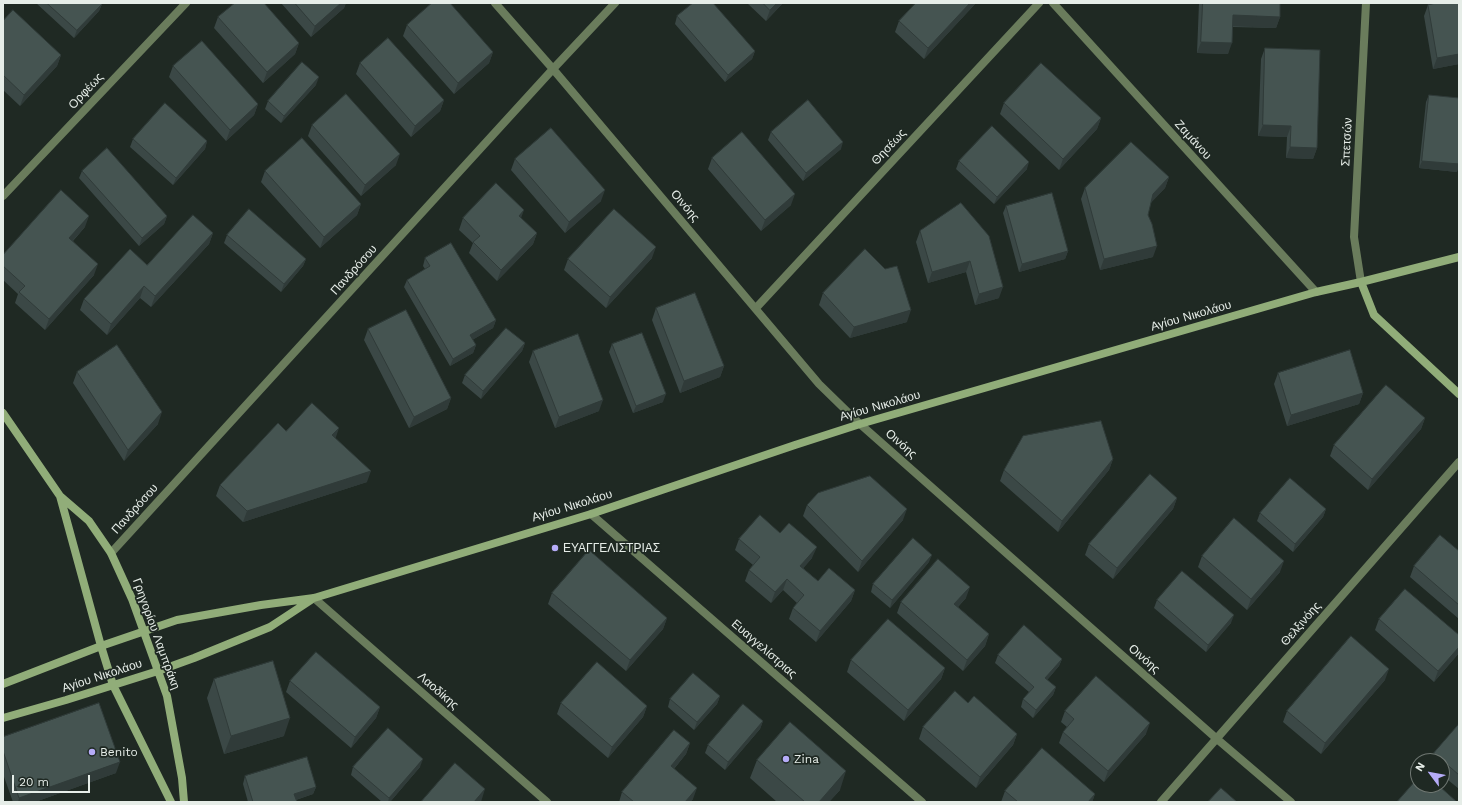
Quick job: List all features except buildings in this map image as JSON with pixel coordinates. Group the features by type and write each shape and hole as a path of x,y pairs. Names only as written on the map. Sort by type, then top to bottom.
{"street":[{"name":"Ορφέως","path":"3,196 186,3"},
{"name":"Οινόης","path":"495,3 553,69 819,384 860,424 1217,739 1291,802"},
{"name":"Πανδρόσου","path":"111,553 615,3"},
{"name":"Θησέως","path":"756,308 1039,3"},
{"name":"Ζαμάνου","path":"1053,3 1316,292"},
{"name":"Σπετσών","path":"1361,282 1354,237 1366,3"},
{"name":"Αγίου Νικολάου","path":"3,684 101,646 177,620 260,604 314,598 591,514 860,424 1316,292 1459,257"},
{"path":"1361,282 1374,315 1459,394"},
{"name":"Γρηγορίου Λαμπράκη","path":"3,413 60,496 89,521 111,553 132,599 167,696 182,778 184,802"},
{"name":"Θελξινόης","path":"1161,802 1459,462"},
{"name":"Γρηγορίου Λαμπράκη","path":"60,496 113,685 171,802"},
{"name":"Ευαγγελίστριας","path":"591,514 922,802"},
{"name":"Αγίου Νικολάου","path":"3,718 158,671 270,626 314,598"},
{"name":"Λαοδίκης","path":"314,598 546,802"}],"place":[{"name":"ΕΥΑΓΓΕΛΙΣΤΡΙΑΣ","path":"555,548"},
{"name":"Benito","path":"92,752"},
{"name":"Zina","path":"786,759"}]}
